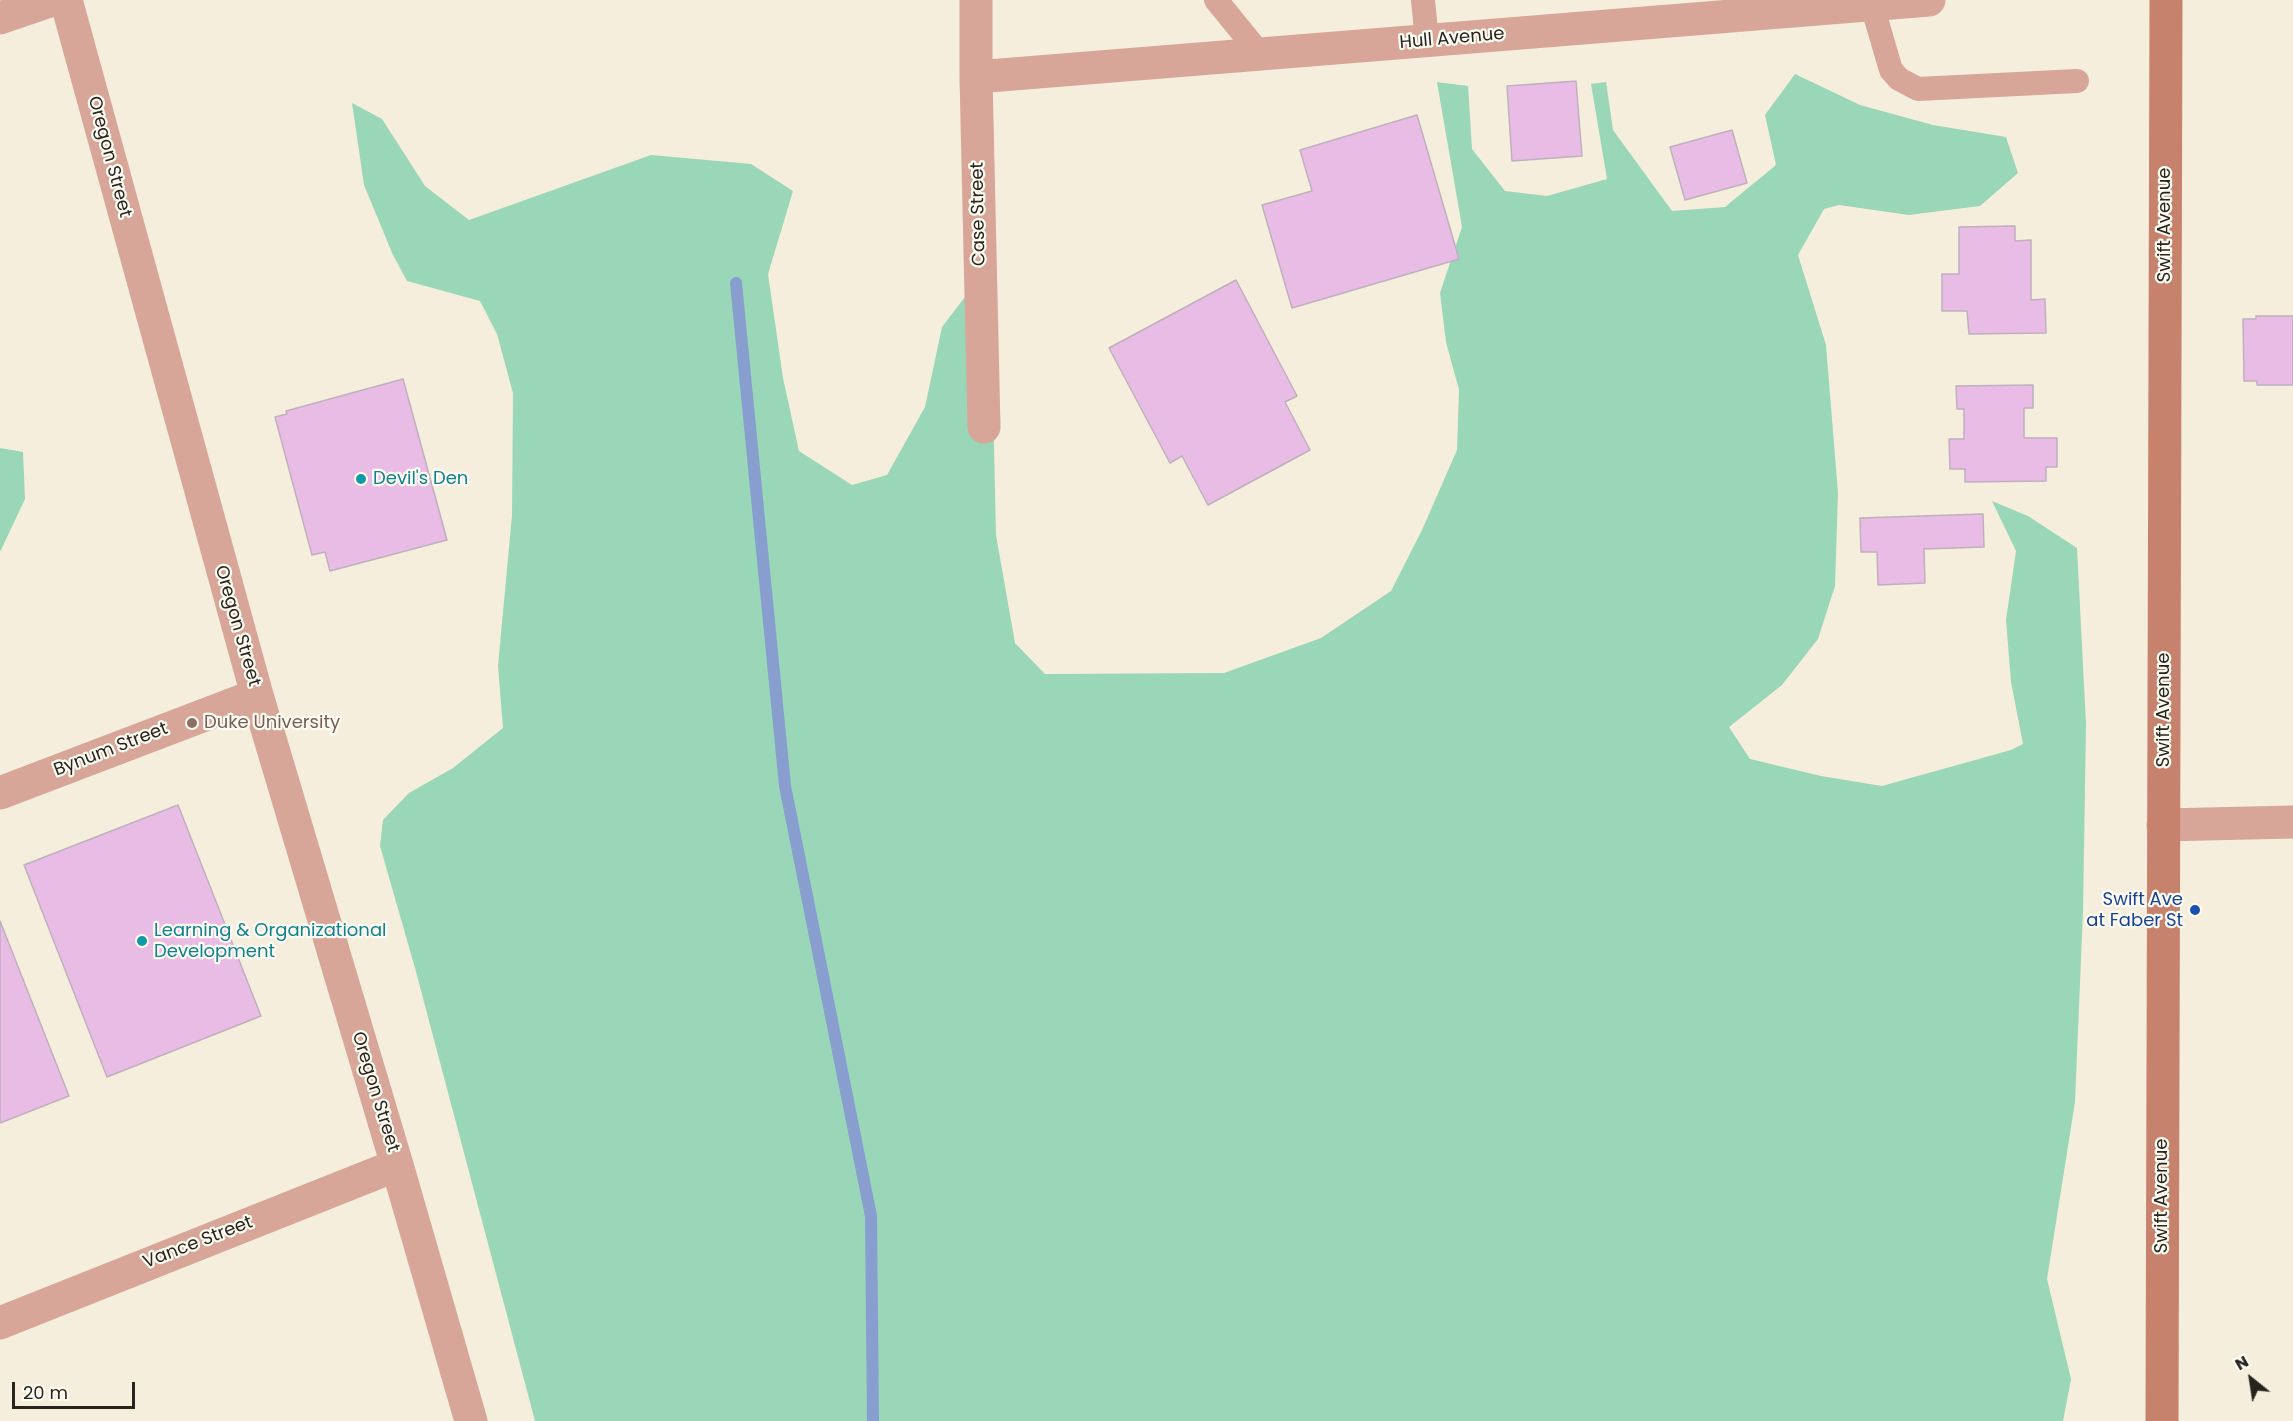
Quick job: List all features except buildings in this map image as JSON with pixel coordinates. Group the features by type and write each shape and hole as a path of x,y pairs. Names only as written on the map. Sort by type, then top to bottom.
{"street":[{"path":"0,18 53,0"},
{"name":"Oregon Street","path":"66,0 257,695 398,1165 471,1421"},
{"name":"Case Street","path":"976,0 984,427"},
{"name":"Hull Avenue","path":"976,77 1929,0"},
{"name":"Swift Avenue","path":"2162,1421 2166,0"},
{"name":"Bynum Street","path":"0,793 257,695"},
{"path":"2163,825 2293,822"},
{"name":"Vance Street","path":"0,1323 37,1306 398,1165"}],"lane":[{"path":"1216,0 1260,54"},
{"path":"1423,0 1426,41"},
{"path":"1872,5 1891,70 1899,79 1918,89 2077,81"}],"green space":[{"path":"1795,74 1860,105 1933,125 2006,137 2018,173 1980,206 1909,215 1839,205 1824,209 1798,255 1826,345 1838,493 1835,586 1818,639 1782,685 1729,727 1750,759 1821,776 1882,786 2011,750 2023,744 2011,682 2006,620 2016,551 1992,501 2028,516 2077,548 2086,724 2083,911 2075,1102 2047,1279 2071,1379 2063,1421 535,1421 415,968 380,846 383,820 409,793 453,768 503,728 498,666 512,515 513,393 497,334 480,301 407,281 393,255 364,185 352,103 382,119 425,186 469,220 651,155 751,164 793,191 768,274 783,378 799,451 852,485 887,475 925,407 942,327 965,297 991,312 996,535 1015,643 1045,674 1224,673 1321,638 1391,591 1422,530 1457,450 1459,390 1446,342 1440,293 1462,227 1437,82 1468,86 1472,149 1505,191 1547,196 1607,179 1591,84 1606,82 1613,130 1672,211 1725,207 1776,165 1765,115"},
{"path":"0,448 23,452 25,499 0,552"}],"waterway":[{"path":"736,283 785,786 871,1216 873,1421"}],"place":[{"name":"Devil's Den","path":"361,479"},
{"name":"Duke University","path":"192,723"},
{"name":"Swift Ave at Faber St","path":"2195,910"},
{"name":"Learning & Organizational Development","path":"142,941"}]}
